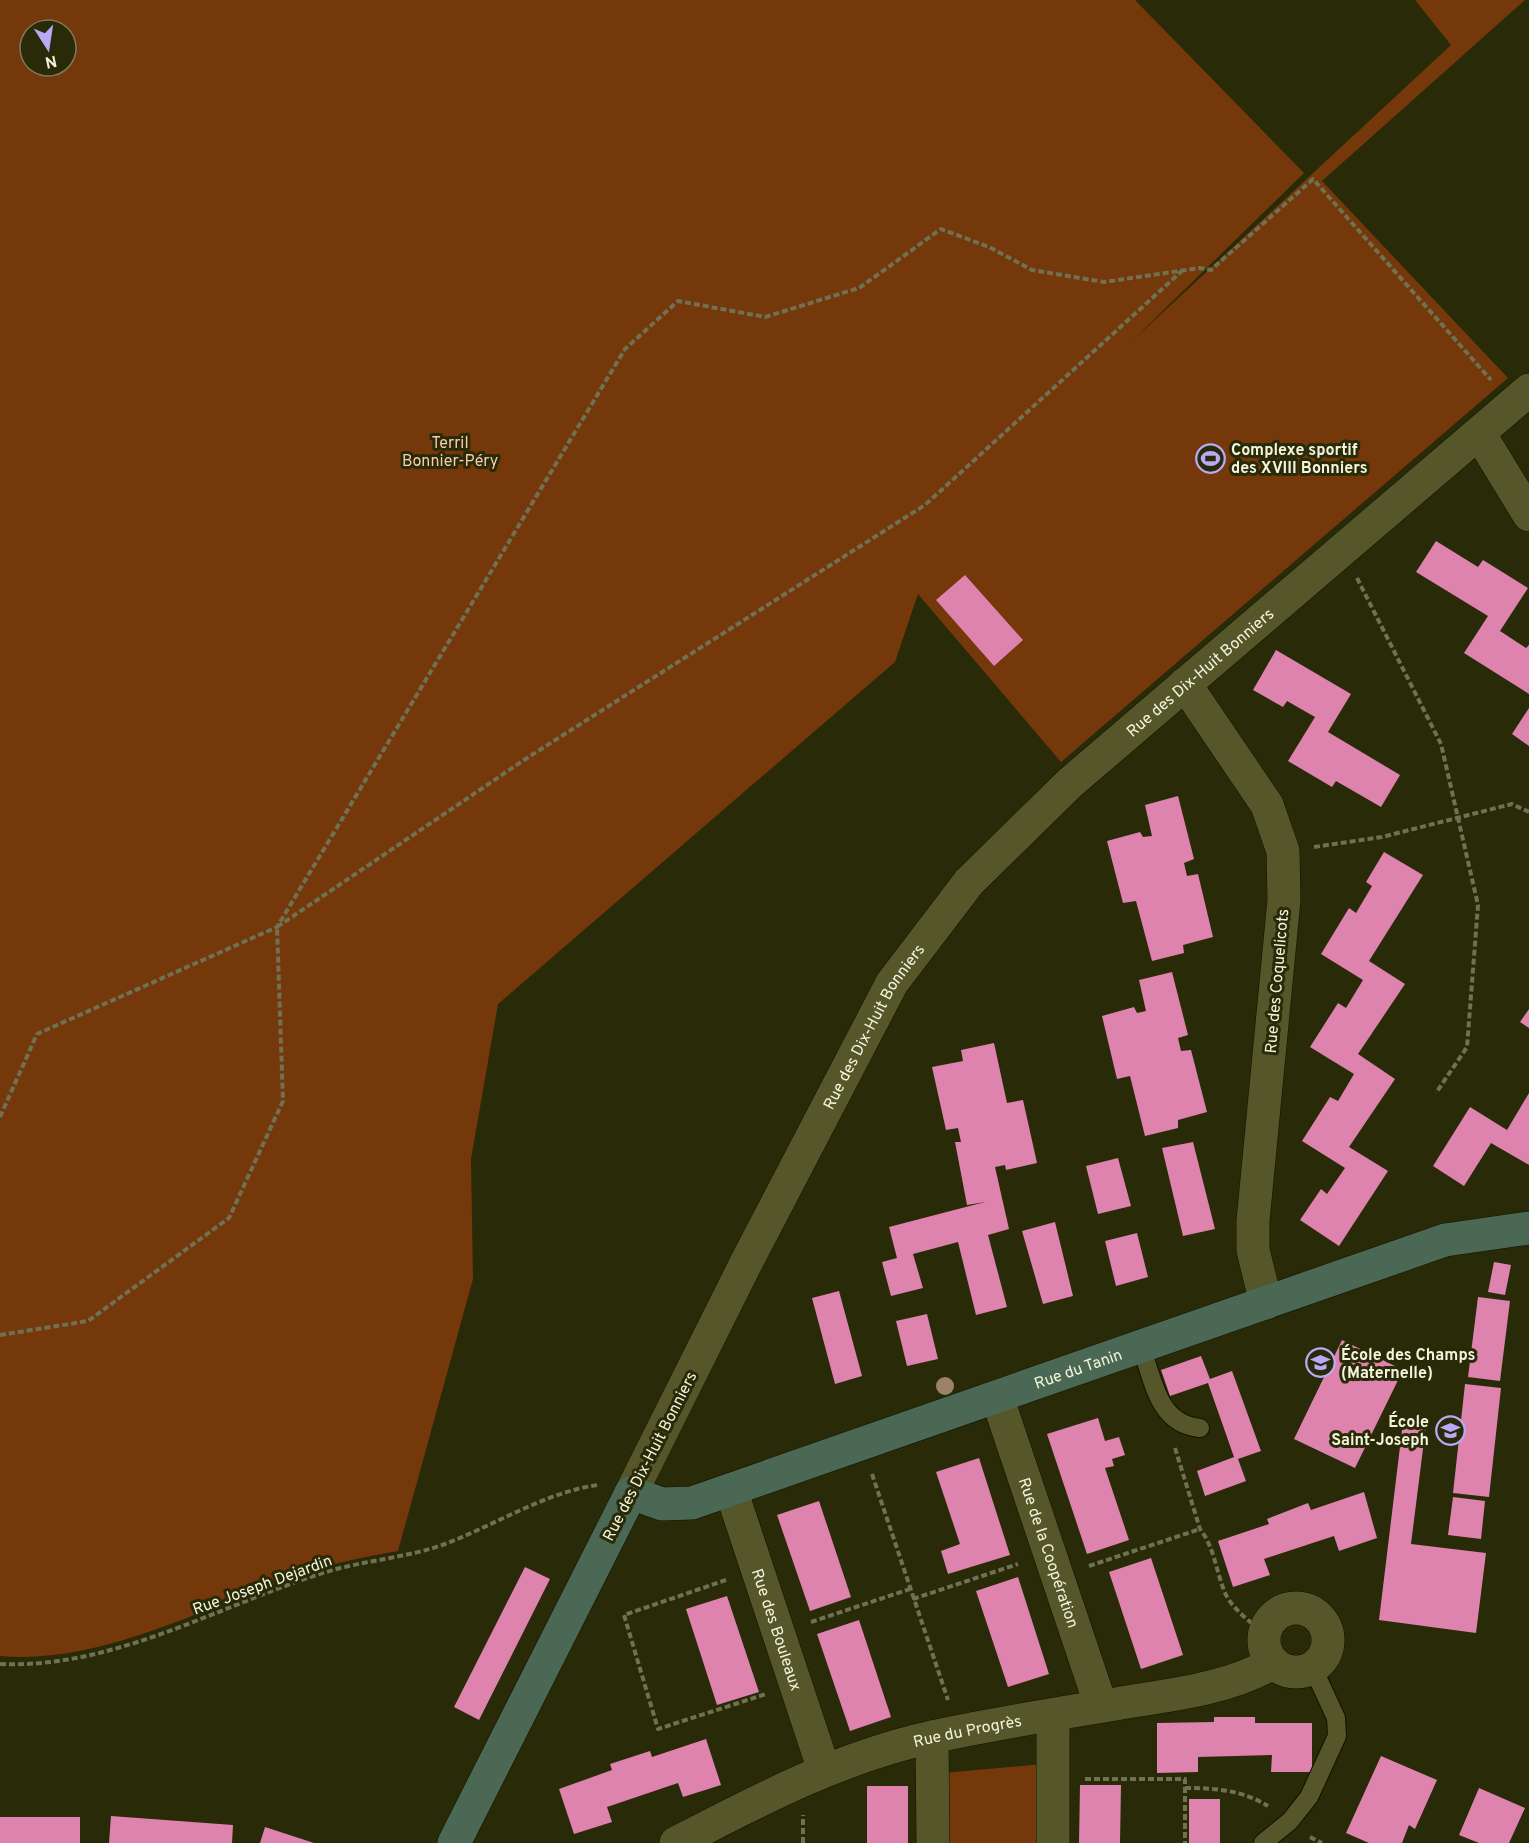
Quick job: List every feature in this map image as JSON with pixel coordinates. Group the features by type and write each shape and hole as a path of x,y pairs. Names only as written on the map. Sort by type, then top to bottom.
{"street":[{"name":"Rue des Dix-Huit Bonniers","path":"454,1843 747,1261 906,962 969,882 1070,783 1521,397"},
{"path":"1479,433 1529,515"},
{"name":"Rue des Coquelicots","path":"1185,684 1226,741 1267,805 1283,852 1284,900 1253,1221 1253,1250 1266,1302"},
{"name":"Rue du Tanin","path":"630,1494 662,1504 692,1503 1445,1240 1529,1228"},
{"name":"Rue de la Coopération","path":"997,1397 1101,1706"},
{"name":"Rue des Bouleaux","path":"731,1490 824,1770"},
{"name":"Rue du Progrès","path":"676,1843 824,1770 878,1750 1251,1676 1269,1648 1269,1624 1284,1611 1295,1608 1314,1614 1327,1630 1326,1652 1313,1668"},
{"path":"1269,1648 1292,1672 1313,1668"},
{"path":"1053,1716 1053,1843"},
{"path":"933,1843 945,1735"}],"lane":[{"path":"1141,1347 1161,1402 1170,1418 1183,1427 1200,1428"},
{"path":"1263,1843 1290,1821 1309,1797 1337,1736 1336,1718 1313,1668"}],"path":[{"path":"0,1335 88,1321 229,1218 283,1101 277,927 626,349 678,300 765,317 860,288 941,229 989,247 1032,270 1104,282 1200,267 1211,270 1313,179 1521,397"},
{"path":"0,1117 37,1034 277,927 527,758 925,505 1183,270"},
{"path":"1342,549 1441,744 1478,905 1467,1047 1436,1093"},
{"path":"1283,852 1382,837 1512,804 1529,812"},
{"path":"1170,1418 1182,1476 1200,1529 1207,1538 1227,1595 1269,1648"},
{"path":"863,1445 913,1599 945,1735"},
{"name":"Rue Joseph Dejardin","path":"0,1664 35,1664 118,1647 329,1571 416,1554 444,1545 575,1489 597,1485 630,1494"},
{"path":"913,1599 1200,1529"},
{"path":"757,1569 624,1615 658,1729 795,1684"},
{"path":"778,1633 910,1589"},
{"path":"1054,1779 1185,1779 1185,1843"},
{"path":"1185,1788 1220,1788 1239,1793 1256,1799 1290,1821"},
{"path":"1315,1840 1322,1843"}],"green space":[{"name":"Terril Bonnier-Péry","path":"0,0 1135,0 1304,173 1132,341 1451,45 1415,0 1525,0 1322,181 1508,378 1061,762 918,594 895,662 498,1004 471,1159 473,1279 398,1551 312,1570 115,1642 76,1651 38,1656 0,1656"},
{"path":"1043,1764 1042,1843 943,1843 943,1773"}],"building":[{"path":"1436,541 1478,567 1483,560 1528,588 1500,631 1526,648 1529,645 1529,694 1464,653 1488,616 1416,572"},
{"path":"965,575 1023,640 994,666 936,600"},
{"path":"1276,650 1351,694 1328,732 1400,775 1381,807 1336,781 1332,787 1288,761 1315,717 1287,701 1283,707 1253,690"},
{"path":"1529,708 1529,746 1512,734"},
{"path":"1178,796 1194,859 1184,863 1187,876 1198,874 1213,937 1183,945 1184,953 1152,961 1136,901 1123,903 1107,841 1140,832 1143,837 1152,836 1145,805"},
{"path":"1384,852 1423,875 1369,961 1405,984 1358,1054 1395,1079 1349,1147 1388,1171 1339,1246 1300,1220 1321,1189 1327,1194 1345,1168 1302,1141 1330,1097 1338,1101 1354,1074 1310,1047 1338,1003 1346,1008 1363,980 1321,954 1349,908 1356,913 1372,886 1366,882"},
{"path":"1172,972 1188,1035 1178,1038 1181,1051 1191,1050 1207,1112 1178,1120 1178,1128 1145,1136 1130,1076 1117,1079 1102,1016 1134,1007 1137,1013 1146,1011 1139,980"},
{"path":"1529,1009 1529,1028 1520,1022"},
{"path":"994,1043 1007,1103 1023,1100 1037,1163 1006,1170 1005,1165 995,1167 1009,1229 988,1235 1007,1307 976,1315 958,1242 913,1254 923,1288 891,1296 882,1262 897,1258 889,1227 985,1202 967,1205 955,1142 961,1142 958,1128 946,1130 932,1067 963,1061 961,1050"},
{"path":"1529,1093 1529,1165 1491,1143 1464,1186 1433,1166 1470,1107 1507,1130"},
{"path":"1193,1142 1215,1229 1183,1236 1162,1148"},
{"path":"1118,1158 1131,1206 1098,1214 1086,1166"},
{"path":"1055,1222 1073,1296 1043,1304 1022,1231"},
{"path":"1137,1233 1148,1277 1116,1286 1105,1241"},
{"path":"1494,1262 1511,1265 1505,1295 1488,1292"},
{"path":"839,1291 862,1376 835,1384 812,1298"},
{"path":"1478,1297 1510,1301 1500,1381 1468,1377"},
{"path":"927,1314 938,1359 907,1366 896,1321"},
{"path":"1342,1340 1403,1370 1355,1468 1294,1439"},
{"path":"1201,1356 1210,1379 1232,1371 1261,1451 1238,1459 1246,1481 1205,1496 1197,1471 1234,1457 1208,1383 1170,1396 1161,1370"},
{"path":"1465,1384 1501,1388 1489,1497 1453,1493"},
{"path":"1098,1418 1105,1441 1119,1437 1125,1455 1112,1459 1114,1466 1105,1468 1129,1540 1087,1554 1047,1434"},
{"path":"1403,1422 1426,1425 1411,1544 1486,1553 1476,1633 1379,1620"},
{"path":"979,1458 1010,1555 948,1574 941,1551 960,1544 936,1472"},
{"path":"1364,1492 1377,1538 1339,1551 1334,1536 1264,1559 1270,1575 1233,1587 1218,1541 1269,1524 1267,1519 1308,1503 1311,1510"},
{"path":"1453,1497 1485,1501 1481,1539 1448,1535"},
{"path":"819,1501 851,1597 810,1611 777,1515"},
{"path":"1151,1558 1183,1655 1141,1669 1109,1572"},
{"path":"525,1567 550,1579 479,1720 454,1707"},
{"path":"1018,1577 1049,1674 1008,1687 976,1591"},
{"path":"727,1596 759,1692 717,1705 686,1609"},
{"path":"859,1620 891,1717 850,1731 817,1634"},
{"path":"1214,1717 1255,1717 1255,1723 1312,1723 1312,1772 1271,1772 1272,1755 1198,1757 1198,1772 1157,1773 1157,1723 1214,1722"},
{"path":"706,1739 721,1785 683,1797 678,1783 607,1807 612,1822 574,1834 559,1789 612,1770 610,1764 650,1751 652,1757"},
{"path":"1381,1756 1437,1780 1415,1829 1409,1825 1402,1843 1369,1843 1346,1833"},
{"path":"1080,1785 1121,1785 1120,1843 1079,1843"},
{"path":"867,1786 908,1786 908,1843 867,1843"},
{"path":"1479,1788 1525,1808 1509,1843 1479,1843 1459,1835"},
{"path":"1189,1799 1220,1799 1220,1843 1189,1843"},
{"path":"111,1816 233,1825 232,1843 109,1843"},
{"path":"0,1817 80,1817 80,1843 0,1843"},
{"path":"265,1827 314,1843 260,1843"}],"place":[{"name":"Complexe sportif des XVIII Bonniers","path":"1210,458"},
{"name":"École des Champs (Maternelle)","path":"1320,1363"},
{"name":"École Saint-Joseph","path":"1450,1430"}]}
